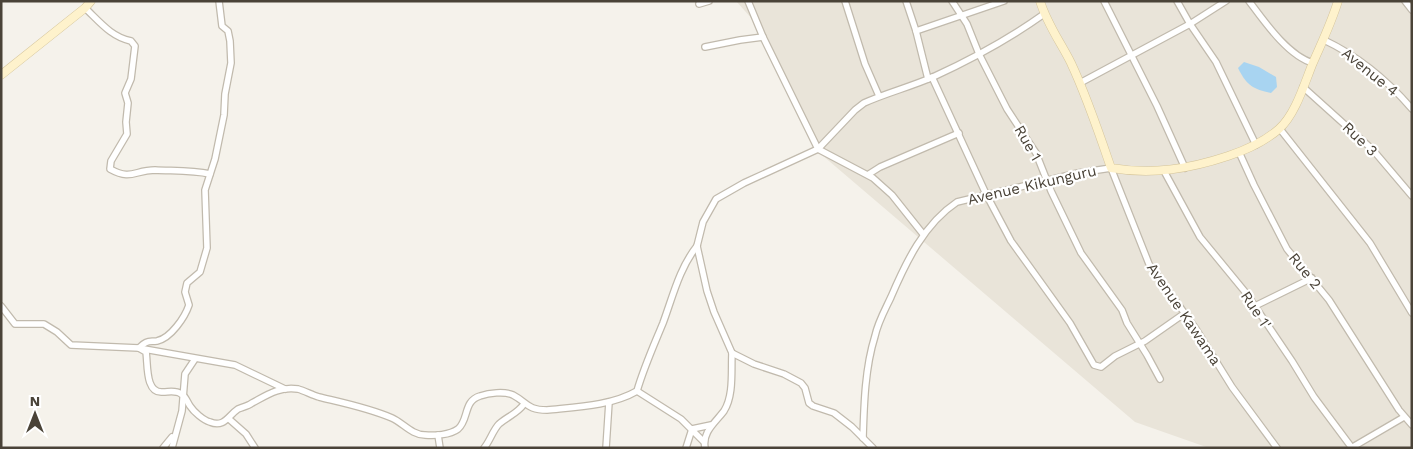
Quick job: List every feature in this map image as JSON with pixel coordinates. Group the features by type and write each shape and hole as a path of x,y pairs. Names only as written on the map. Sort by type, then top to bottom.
{"street":[{"path":"1,75 85,8 91,1"},
{"path":"139,348 150,340 157,340 171,332 180,324 189,305 185,292 187,283 200,272 207,248 205,190 215,159 224,115 225,94 231,63 228,32 222,26 219,1"},
{"path":"699,4 710,1"},
{"path":"748,1 762,37 818,149 869,174 892,195 923,234"},
{"path":"845,1 865,64 879,96"},
{"path":"906,1 930,78 959,133 986,194 1011,241 1070,323 1094,365 1101,366 1185,313"},
{"name":"Rue 1","path":"952,1 967,24 979,54 1006,109 1036,154 1082,252 1122,310 1127,323 1160,379"},
{"path":"982,1 982,9"},
{"path":"916,31 1004,1"},
{"path":"1040,1 1044,14 1080,83 1111,168"},
{"path":"1104,1 1157,106 1185,168"},
{"path":"1177,1 1216,62 1256,145"},
{"path":"1080,83 1190,24 1226,1"},
{"path":"1249,1 1278,38 1306,61 1313,63"},
{"path":"1404,1 1412,10"},
{"name":"Avenue Kikunguru","path":"864,438 865,396 874,337 901,271 923,234 949,207 958,202 986,194 1086,171 1111,168 1141,172 1185,168 1203,164 1256,145 1280,129 1298,100 1324,40 1337,2"},
{"path":"85,8 113,34 121,39 131,41 135,46 131,79 125,93 128,103 126,137 111,161 110,169 128,176 155,170 210,174"},
{"path":"139,348 146,352 150,382 153,390 158,393 172,391 184,395 190,407 203,419 212,423 224,422 230,419 239,409 267,394 286,389 298,389 374,411 392,418 411,431 423,436 453,432 460,428 469,404 478,396 506,393 513,395 524,404 536,410 547,410 609,402 629,395 637,390 642,370 661,328 676,285 689,256 697,246 703,222 716,200 744,183 818,149 864,103 930,78 979,54 1022,30 1044,14"},
{"path":"705,46 762,37"},
{"name":"Avenue 4","path":"1324,40 1354,56 1399,95 1412,109"},
{"name":"Rue 3","path":"1303,87 1372,150 1412,196"},
{"path":"1280,129 1370,243 1412,313"},
{"path":"869,174 880,167 959,133"},
{"name":"Rue 2","path":"1239,152 1287,248 1329,300 1404,417 1412,425"},
{"name":"Avenue Kawama","path":"1111,168 1149,264 1185,313 1232,387 1277,448"},
{"name":"Rue 1'","path":"1164,171 1200,237 1219,262 1234,277 1255,306 1314,397 1351,448"},
{"path":"697,246 707,291 732,353 730,394 724,411 711,425 705,445"},
{"path":"1255,306 1312,278"},
{"path":"1,306 16,324 44,324 57,332 71,345 139,348 235,365 286,389"},
{"path":"732,353 801,383 805,388 809,404 834,413 874,448"},
{"path":"172,448 182,411 185,374 195,359"},
{"path":"637,390 680,419 692,429 705,445"},
{"path":"606,448 609,402"},
{"path":"484,448 497,426 513,415 524,404"},
{"path":"1351,448 1404,417"},
{"path":"230,419 246,434 255,448"},
{"path":"692,429 711,425"},
{"path":"686,448 692,429"},
{"path":"163,448 174,435"},
{"path":"438,435 440,448"}],"shaded area":[{"path":"736,1 1412,1 1412,448 1209,448 1135,422 822,155 761,29"}],"water":[{"path":"1244,62 1259,67 1276,77 1277,87 1271,93 1251,86 1244,79 1238,68"}]}
